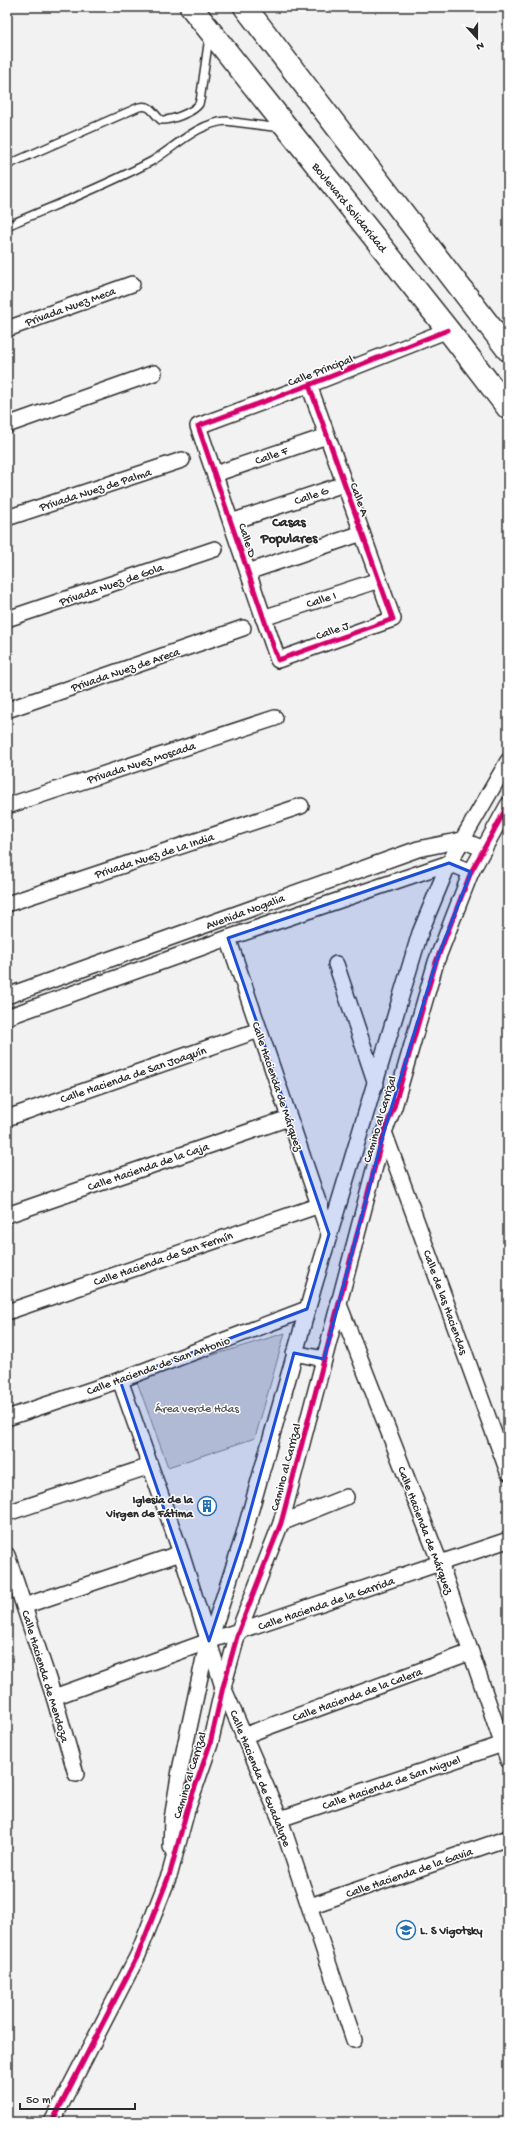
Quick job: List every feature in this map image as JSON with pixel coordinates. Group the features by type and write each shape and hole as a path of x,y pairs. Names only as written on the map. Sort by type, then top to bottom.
{"highway":[{"name":"Boulevard Solidaridad","path":"191,7 448,330 508,408"},
{"path":"245,7 508,350"}],"street":[{"name":"Privada Nuez Meca","path":"7,328 132,284"},
{"name":"Calle Principal","path":"198,426 309,385 448,330"},
{"path":"7,425 154,373"},
{"name":"Calle A","path":"309,385 393,619"},
{"name":"Calle D","path":"198,426 278,660"},
{"name":"Calle F","path":"215,474 328,436"},
{"name":"Privada Nuez de Palma","path":"7,518 182,460"},
{"name":"Calle G","path":"231,522 344,484"},
{"path":"248,572 362,533"},
{"name":"Privada Nuez de Gola","path":"7,620 215,549"},
{"name":"Calle I","path":"263,618 379,580"},
{"name":"Calle J","path":"278,660 393,619"},
{"name":"Privada Nuez de Areca","path":"7,710 243,628"},
{"name":"Privada Nuez Moscada","path":"7,806 275,718"},
{"name":"Camino al Carrizal","path":"170,1873 172,1819 180,1770 209,1641 242,1542 307,1309 376,1084 420,933 449,863 508,761"},
{"name":"Camino al Carrizal","path":"52,2122 138,1955 170,1873 187,1810 210,1744 223,1687 238,1633 281,1524 338,1302 384,1132 394,1107 436,962 472,872 508,805"},
{"name":"Privada Nuez de La India","path":"7,904 301,806"},
{"path":"462,840 484,849"},
{"name":"Avenida Nogalia","path":"7,996 418,849 462,840"},
{"path":"449,863 472,872"},
{"name":"Avenida Nogalia","path":"8,1015 449,863"},
{"name":"Calle Hacienda de Márquez","path":"228,938 329,1234"},
{"path":"336,964 376,1084"},
{"name":"Calle Hacienda de San Joaquín","path":"7,1118 259,1030"},
{"name":"Calle Hacienda de la Caja","path":"7,1215 289,1118"},
{"name":"Calle de las Haciendas","path":"384,1132 508,1472"},
{"name":"Calle Hacienda de San Fermín","path":"7,1312 320,1205"},
{"name":"Calle Hacienda de Márquez","path":"338,1302 440,1563 508,1760"},
{"name":"Calle Hacienda de San Antonio","path":"7,1418 120,1380 307,1309"},
{"path":"294,1354 324,1359"},
{"name":"Calle Hacienda de Guadalupe","path":"120,1380 181,1553 223,1687 280,1819 354,2040"},
{"path":"7,1513 150,1466"},
{"path":"281,1524 346,1497"},
{"name":"Calle Hacienda de la Garrida","path":"54,1697 209,1641 238,1633 508,1540"},
{"path":"24,1606 181,1553"},
{"name":"Calle Hacienda de Mendoza","path":"7,1555 54,1697 76,1774"},
{"name":"Calle Hacienda de la Calera","path":"243,1736 471,1652"},
{"name":"Calle Hacienda de San Miguel","path":"280,1819 503,1744"},
{"name":"Calle Hacienda de la Gavia","path":"310,1906 508,1838"}],"lane":[{"path":"7,165 139,108 147,106 150,107 161,120 167,121 194,108 199,103 201,94 210,31"},
{"path":"7,226 152,161 180,141 217,122 226,121 288,128"}],"highlighted area":[{"path":"449,863 471,872 436,962 384,1132 324,1359 294,1353 242,1541 209,1641 120,1380 307,1309 329,1234 228,938"}],"green space":[{"name":"Área verde Hdas","path":"285,1333 255,1438 168,1467 136,1379"}],"cycle path":[{"path":"309,385 393,619 278,660 198,426 309,385 448,330"},
{"path":"52,2122 138,1955 170,1873 187,1810 210,1744 223,1687 238,1633 281,1523 384,1132 394,1107 436,962 471,872 508,805"}],"place":[{"name":"Iglesia de la Virgen de Fátima","path":"207,1506"},
{"name":"L. S Vigotsky","path":"406,1930"}],"district":[{"name":"Casas Populares","path":"289,530"}]}
